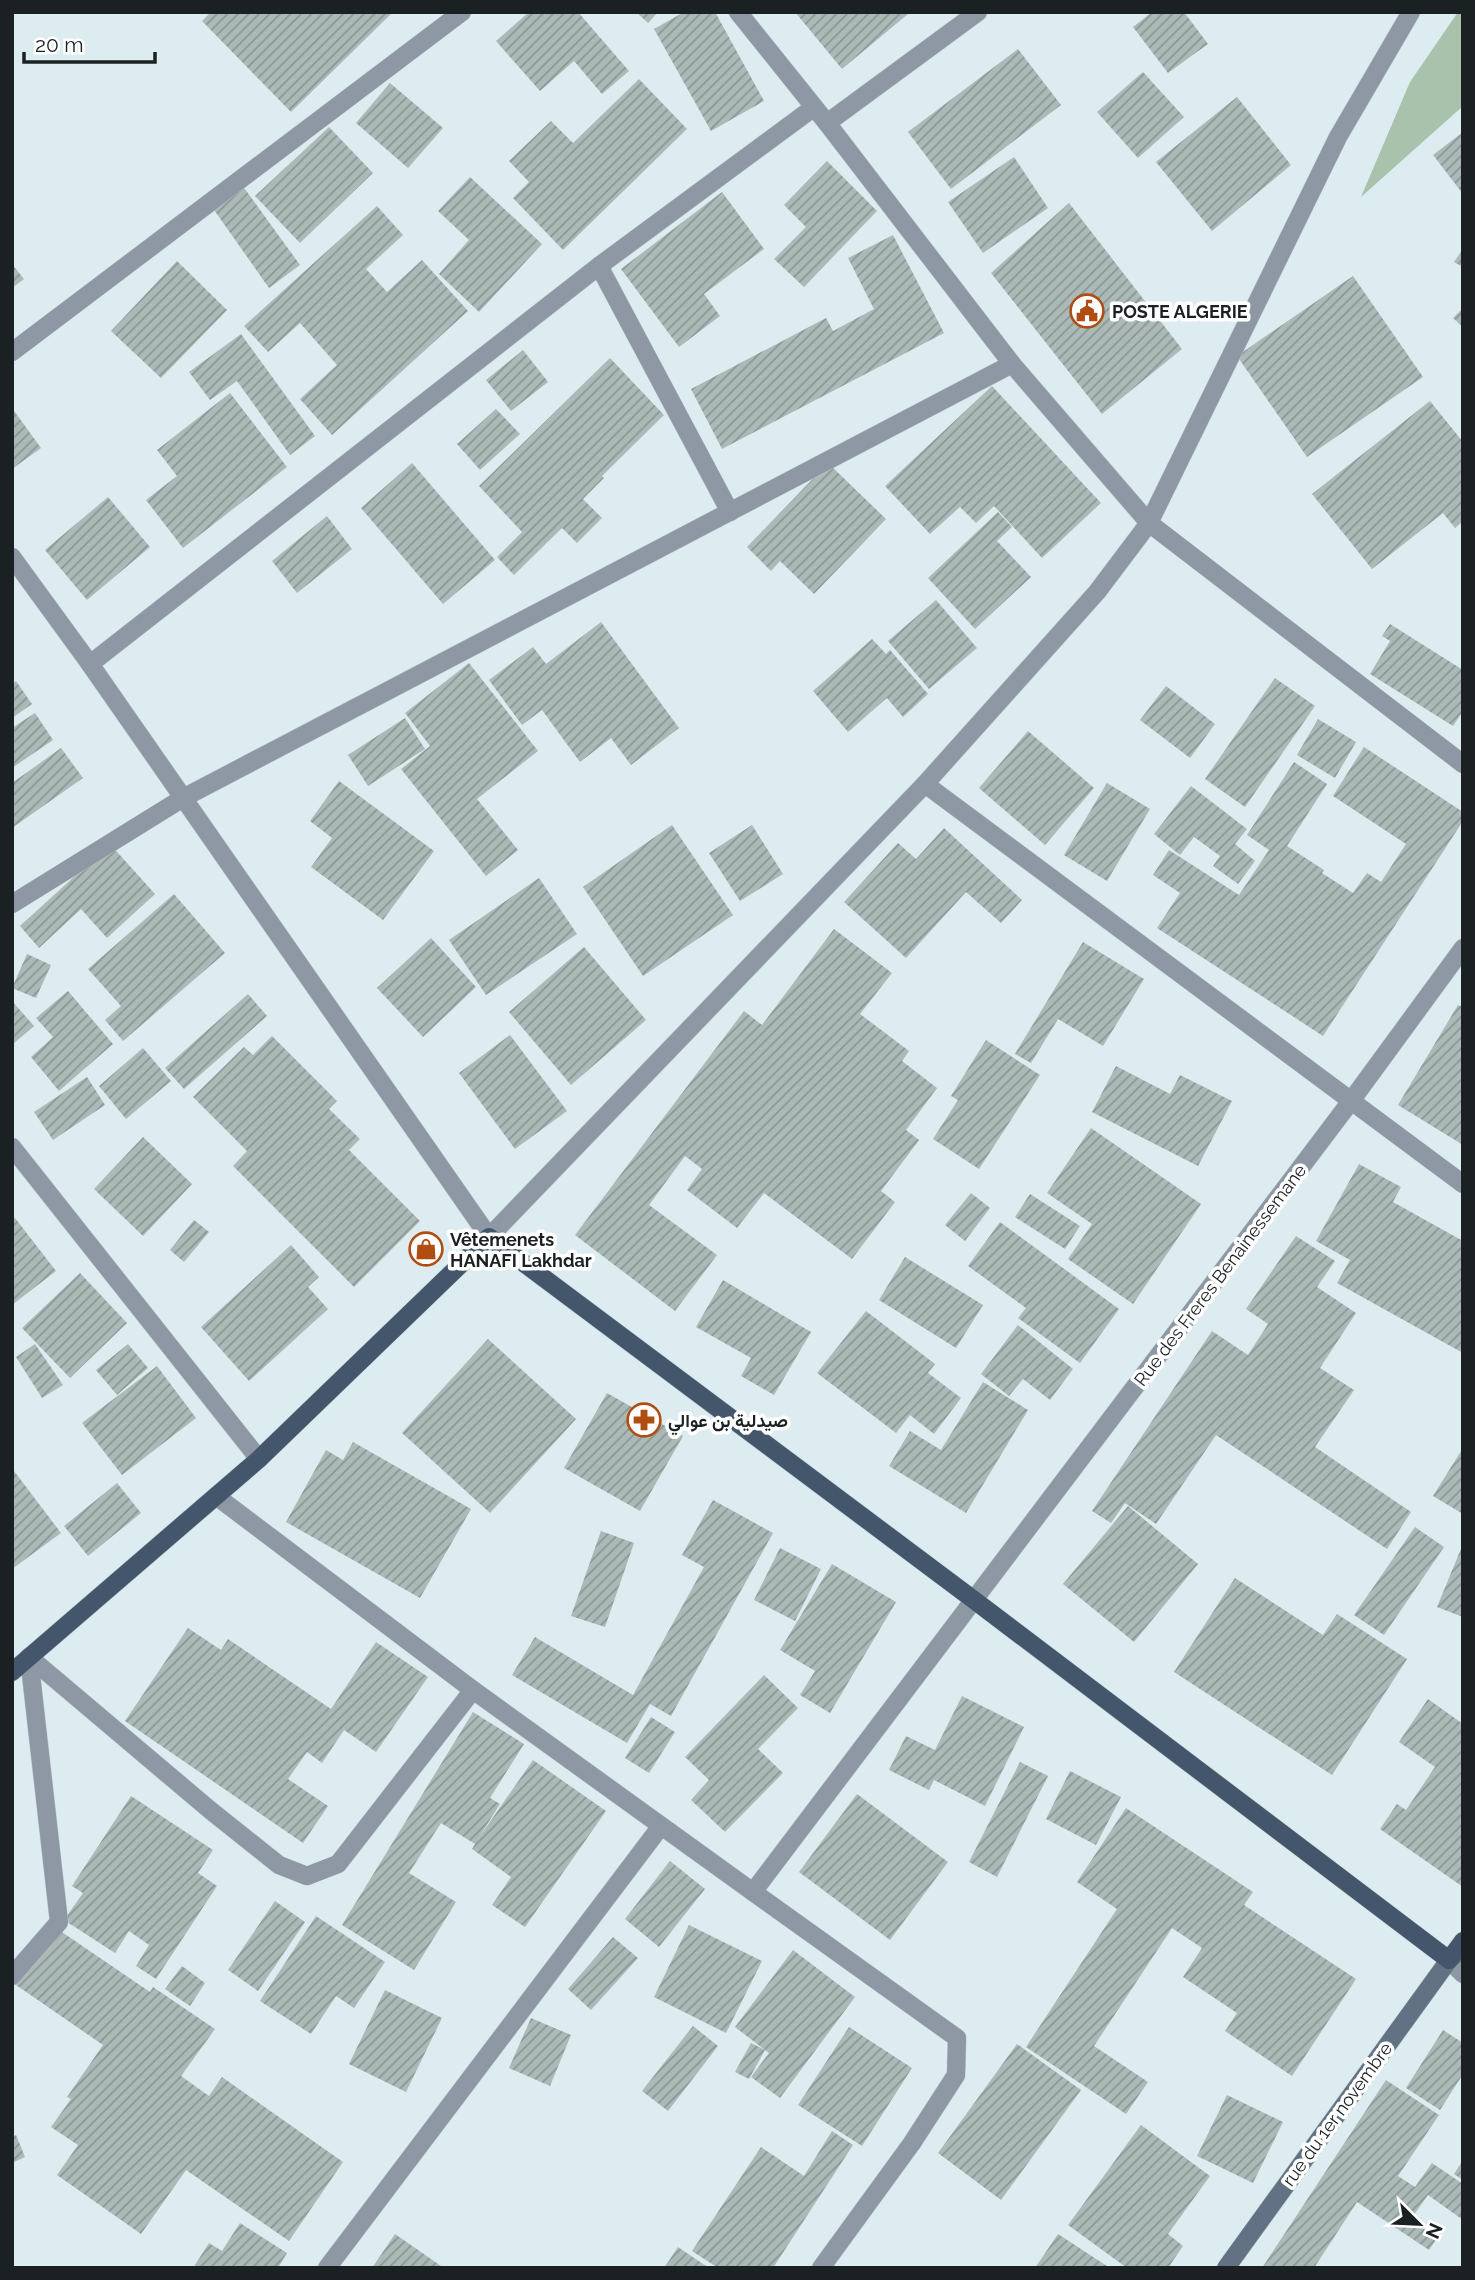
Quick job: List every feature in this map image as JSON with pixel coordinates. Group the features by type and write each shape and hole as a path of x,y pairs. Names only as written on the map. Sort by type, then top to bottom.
{"main road":[{"path":"12,1672 259,1459 489,1237 974,1600 1456,1954 1463,1941"},
{"name":"rue du 1er novembre","path":"1226,2268 1456,1954"}],"street":[{"path":"12,352 462,12"},
{"path":"738,12 1012,364 1149,523 1463,764"},
{"path":"827,123 978,12"},
{"path":"12,557 90,664 489,1237 925,784 1097,592 1149,523 1338,137 1411,12"},
{"path":"90,664 598,265 813,108"},
{"path":"598,265 730,512"},
{"path":"12,904 183,798 1012,364"},
{"path":"925,784 1463,1184"},
{"name":"Rue des Freres Benainessemane","path":"753,1892 1352,1101 1463,948"},
{"path":"12,1147 259,1459"},
{"path":"216,1496 473,1689 957,2038 956,2075 912,2143 821,2268"},
{"path":"29,1657 279,1865 307,1876 338,1864 473,1689"},
{"path":"12,1976 59,1922 29,1657"},
{"path":"327,2268 661,1826"},
{"path":"1456,1954 1463,1974"}],"green space":[{"path":"1458,12 1463,12 1463,106 1361,197 1410,82"}],"building":[{"path":"211,12 393,12 291,112 202,21"},
{"path":"529,12 578,12 629,71 602,94 574,61 540,91 496,41"},
{"path":"636,12 658,12 648,23"},
{"path":"684,12 715,12 764,101 711,131 654,29"},
{"path":"795,12 907,12 908,14 842,69"},
{"path":"1152,12 1184,12 1208,44 1168,73 1133,27"},
{"path":"1018,49 1061,105 951,189 908,132"},
{"path":"1143,72 1184,117 1138,158 1097,112"},
{"path":"639,79 687,129 563,250 513,198 529,182 509,161 551,121 573,143"},
{"path":"390,83 443,128 408,168 356,123"},
{"path":"1237,97 1291,165 1212,231 1156,162"},
{"path":"329,127 373,173 300,243 255,196"},
{"path":"1463,132 1463,194 1433,155"},
{"path":"1014,157 1048,208 983,253 948,202"},
{"path":"827,161 877,211 804,287 774,259 806,227 784,205"},
{"path":"470,177 542,244 479,312 439,274 469,240 438,211"},
{"path":"242,185 300,265 269,288 212,207"},
{"path":"722,192 764,249 704,294 720,316 679,347 621,269"},
{"name":"POSTE ALGERIE","path":"1069,203 1182,349 1102,414 991,273"},
{"path":"377,206 403,235 366,269 387,292 422,260 468,311 332,435 300,399 337,365 300,323 268,352 244,326"},
{"path":"893,235 944,333 722,449 691,389 826,318 833,331 874,309 848,258"},
{"path":"1463,249 1463,267 1454,262"},
{"path":"177,261 227,310 161,378 111,331"},
{"path":"12,264 24,279 12,288"},
{"path":"1353,276 1423,377 1307,457 1237,356"},
{"path":"1463,308 1463,327 1453,318"},
{"path":"241,334 315,436 290,455 237,381 210,400 189,372"},
{"path":"523,350 548,382 511,411 486,380"},
{"path":"610,358 664,415 602,476 604,478 583,499 602,518 577,543 562,528 514,575 497,557 522,532 479,486"},
{"path":"992,386 1101,503 1042,558 994,506 976,523 960,507 930,534 885,486"},
{"path":"230,393 287,467 183,548 146,500 177,476 157,450"},
{"path":"1430,401 1463,442 1463,521 1455,528 1443,513 1372,569 1312,494"},
{"path":"12,408 41,448 12,469"},
{"path":"496,409 520,434 480,470 457,444"},
{"path":"412,463 495,560 443,604 361,508"},
{"path":"828,463 886,519 814,594 780,561 771,571 747,547"},
{"path":"108,497 150,547 87,600 45,550"},
{"path":"998,512 1012,527 997,541 1031,577 975,629 928,578"},
{"path":"327,516 352,549 297,593 272,561"},
{"path":"936,600 977,648 929,689 888,641"},
{"path":"601,622 679,728 631,765 611,738 580,762 542,710 522,725 489,680 533,647 546,664"},
{"path":"1390,624 1463,670 1463,711 1453,726 1370,674 1390,641 1382,636"},
{"path":"872,639 886,654 890,650 928,694 903,717 887,698 848,732 813,691"},
{"path":"469,663 538,751 477,799 518,850 486,876 401,769 430,746 405,713"},
{"path":"1275,678 1315,706 1245,807 1205,779"},
{"path":"16,681 32,704 12,718 12,684"},
{"path":"1166,686 1215,724 1190,758 1140,720"},
{"path":"35,713 53,740 12,768 12,728"},
{"path":"405,718 425,749 368,786 348,755"},
{"path":"1318,719 1356,742 1335,778 1297,755"},
{"path":"1028,731 1094,788 1045,845 979,788"},
{"path":"1364,747 1463,812 1463,821 1323,1036 1157,928 1180,893 1153,875 1169,850 1239,895 1269,850 1247,835 1294,762 1327,784 1287,846 1353,893 1367,873 1381,882 1406,844 1333,796"},
{"path":"61,748 83,778 12,828 12,783"},
{"path":"339,781 434,851 383,920 311,867 332,838 310,821"},
{"path":"1107,783 1150,809 1107,881 1064,855"},
{"path":"1191,786 1247,829 1235,844 1255,861 1238,884 1213,866 1220,856 1194,837 1180,855 1154,834"},
{"path":"672,825 733,915 643,976 583,887"},
{"path":"752,825 783,874 740,901 709,853"},
{"path":"944,828 1022,900 1001,923 966,892 906,958 844,902 898,843 916,859"},
{"path":"110,844 155,894 107,938 81,909 39,948 20,926"},
{"path":"539,878 577,934 486,995 449,940"},
{"path":"174,894 225,953 123,1041 105,1020 121,1006 88,969"},
{"path":"834,929 892,973 860,1014 909,1051 902,1061 937,1088 906,1130 919,1140 881,1191 895,1202 852,1259 764,1193 737,1228 687,1190 702,1169 685,1156 649,1205 717,1255 675,1311 575,1235 744,1011 762,1025"},
{"path":"431,938 476,987 423,1037 377,988"},
{"path":"1083,942 1144,979 1103,1046 1058,1019 1031,1063 1015,1054"},
{"path":"584,947 646,1020 571,1085 509,1012"},
{"path":"27,954 51,965 36,998 12,988"},
{"path":"68,991 113,1044 59,1091 31,1057 53,1037 36,1018"},
{"path":"248,994 267,1016 184,1089 165,1068"},
{"path":"12,1001 34,1026 12,1045"},
{"path":"1458,1005 1463,1007 1463,1145 1398,1105"},
{"path":"510,1035 567,1111 515,1149 459,1073"},
{"path":"272,1036 337,1101 329,1109 360,1139 349,1150 420,1221 354,1287 233,1166 247,1151 193,1097 244,1047 253,1055"},
{"path":"986,1040 1040,1075 979,1169 933,1139 958,1100 951,1096"},
{"path":"143,1048 171,1081 126,1119 99,1086"},
{"path":"1116,1066 1170,1094 1180,1075 1232,1101 1198,1166 1092,1112"},
{"path":"87,1077 105,1105 53,1140 34,1112"},
{"path":"1091,1128 1201,1204 1133,1304 1068,1259 1092,1224 1047,1193"},
{"path":"143,1137 192,1184 143,1236 94,1189"},
{"path":"1359,1164 1401,1187 1393,1202 1463,1241 1463,1353 1337,1283 1350,1260 1316,1241"},
{"path":"971,1193 990,1208 965,1241 945,1225"},
{"path":"1030,1194 1080,1226 1065,1249 1015,1217"},
{"path":"15,1218 56,1271 12,1305 12,1220"},
{"path":"194,1220 209,1232 184,1262 170,1250"},
{"path":"1000,1222 1119,1309 1080,1363 1018,1318 1026,1308 968,1266"},
{"path":"1296,1236 1335,1261 1317,1287 1356,1313 1320,1368 1354,1390 1315,1447 1411,1512 1387,1549 1216,1435 1156,1524 1125,1503 1111,1523 1092,1511 1212,1331 1248,1355 1268,1324 1246,1309"},
{"path":"291,1245 319,1277 308,1287 328,1309 249,1381 201,1327"},
{"path":"905,1257 983,1305 956,1348 879,1300"},
{"path":"80,1273 127,1323 70,1378 22,1328"},
{"path":"723,1280 811,1332 774,1395 741,1376 751,1358 696,1327"},
{"path":"866,1311 935,1364 928,1373 961,1398 934,1434 910,1415 896,1433 817,1373"},
{"path":"1018,1325 1073,1369 1050,1400 1023,1379 1009,1396 981,1374"},
{"path":"488,1339 576,1419 490,1513 402,1433"},
{"path":"35,1344 63,1385 42,1398 16,1357"},
{"path":"128,1344 148,1368 117,1395 96,1370"},
{"path":"157,1366 196,1418 122,1475 82,1423"},
{"path":"983,1382 1028,1410 966,1513 889,1466 910,1431 941,1450"},
{"path":"607,1393 683,1436 640,1511 564,1468"},
{"path":"353,1442 471,1509 420,1598 286,1522 326,1450 343,1460"},
{"path":"1463,1448 1463,1514 1433,1496"},
{"path":"14,1471 61,1533 12,1569 12,1472"},
{"path":"117,1483 141,1513 88,1556 64,1526"},
{"path":"713,1500 773,1533 671,1716 650,1704 627,1743 512,1675 535,1637 633,1695 704,1567 682,1555"},
{"path":"1128,1506 1198,1564 1134,1642 1063,1584"},
{"path":"1415,1527 1444,1547 1384,1635 1354,1615"},
{"path":"601,1531 634,1543 605,1627 571,1616"},
{"path":"1463,1544 1463,1617 1437,1607"},
{"path":"780,1548 821,1569 795,1621 754,1600"},
{"path":"832,1564 896,1602 830,1713 800,1695 815,1671 780,1650"},
{"path":"1235,1578 1323,1635 1337,1614 1407,1659 1332,1775 1174,1672"},
{"path":"188,1628 221,1650 228,1639 331,1709 376,1642 428,1677 376,1752 344,1730 322,1763 307,1752 288,1779 328,1806 303,1843 125,1721"},
{"path":"764,1675 798,1708 758,1749 783,1773 725,1832 691,1800 709,1780 685,1757"},
{"path":"962,1696 1024,1727 985,1806 934,1780 929,1790 889,1770 906,1736 935,1750"},
{"path":"1428,1699 1463,1724 1463,1887 1380,1829 1397,1804 1406,1810 1435,1767 1399,1742"},
{"path":"473,1712 524,1744 490,1798 500,1804 478,1839 533,1760 606,1811 525,1927 492,1905 511,1877 472,1849 475,1844 441,1823 409,1873 456,1902 414,1970 342,1925"},
{"path":"651,1717 675,1732 649,1773 625,1758"},
{"path":"1020,1762 1048,1776 997,1877 969,1862"},
{"path":"1070,1771 1121,1797 1096,1845 1046,1819"},
{"path":"857,1794 948,1862 890,1940 799,1872"},
{"path":"131,1796 213,1850 198,1873 217,1886 156,1979 136,1966 149,1945 129,1931 115,1953 64,1920 83,1893 72,1886"},
{"path":"1126,1808 1253,1892 1244,1905 1356,1979 1292,2076 1225,2031 1237,2013 1183,1977 1202,1948 1172,1928 1094,2046 1148,2082 1126,2114 1026,2047 1117,1909 1077,1882"},
{"path":"670,1861 705,1889 659,1947 625,1919"},
{"path":"275,1901 305,1922 258,1991 228,1970"},
{"path":"316,1916 385,1962 354,2008 336,1996 311,2034 260,2001"},
{"path":"689,1925 762,1961 726,2033 654,1997"},
{"path":"56,1928 150,1992 153,1987 215,2029 181,2076 209,2096 222,2077 343,2162 289,2241 186,2170 141,2234 57,2175 78,2145 51,2127 71,2099 67,2097 103,2045 16,1985"},
{"path":"613,1937 638,1958 591,2010 568,1989"},
{"path":"793,1950 855,1997 780,2098 751,2077 769,2053 735,2027"},
{"path":"182,1966 205,1983 190,2006 165,1989"},
{"path":"385,1990 442,2018 406,2092 349,2064"},
{"path":"531,2018 571,2035 550,2086 509,2068"},
{"path":"693,2026 718,2046 668,2111 642,2091"},
{"path":"849,2027 912,2068 862,2146 798,2105"},
{"path":"1443,2030 1463,2043 1463,2074 1440,2110 1406,2088"},
{"path":"751,2043 765,2050 749,2079 735,2072"},
{"path":"1017,2044 1081,2090 1001,2200 938,2153"},
{"path":"1386,2080 1439,2115 1398,2176 1415,2187 1432,2163 1463,2184 1463,2220 1428,2195 1411,2219 1438,2237 1429,2250 1357,2202 1314,2268 1262,2268"},
{"path":"1227,2095 1283,2122 1253,2183 1197,2156"},
{"path":"1141,2125 1210,2176 1168,2234 1183,2246 1168,2268 1127,2268 1068,2225"},
{"path":"832,2131 853,2145 773,2268 718,2268 692,2251 761,2147 804,2176"},
{"path":"16,2135 25,2157 12,2163 12,2137"},
{"path":"1463,2160 1463,2180 1454,2174"},
{"path":"240,2223 287,2253 278,2268 193,2268 209,2243 222,2251"},
{"path":"395,2234 444,2268 372,2268"},
{"path":"1058,2234 1110,2268 1035,2268"},
{"path":"678,2247 709,2268 664,2268"}],"place":[{"name":"POSTE ALGERIE","path":"1087,311"},
{"name":"Vêtemenets HANAFI Lakhdar","path":"426,1249"},
{"name":"صيدلية بن عوالي","path":"644,1420"}]}
